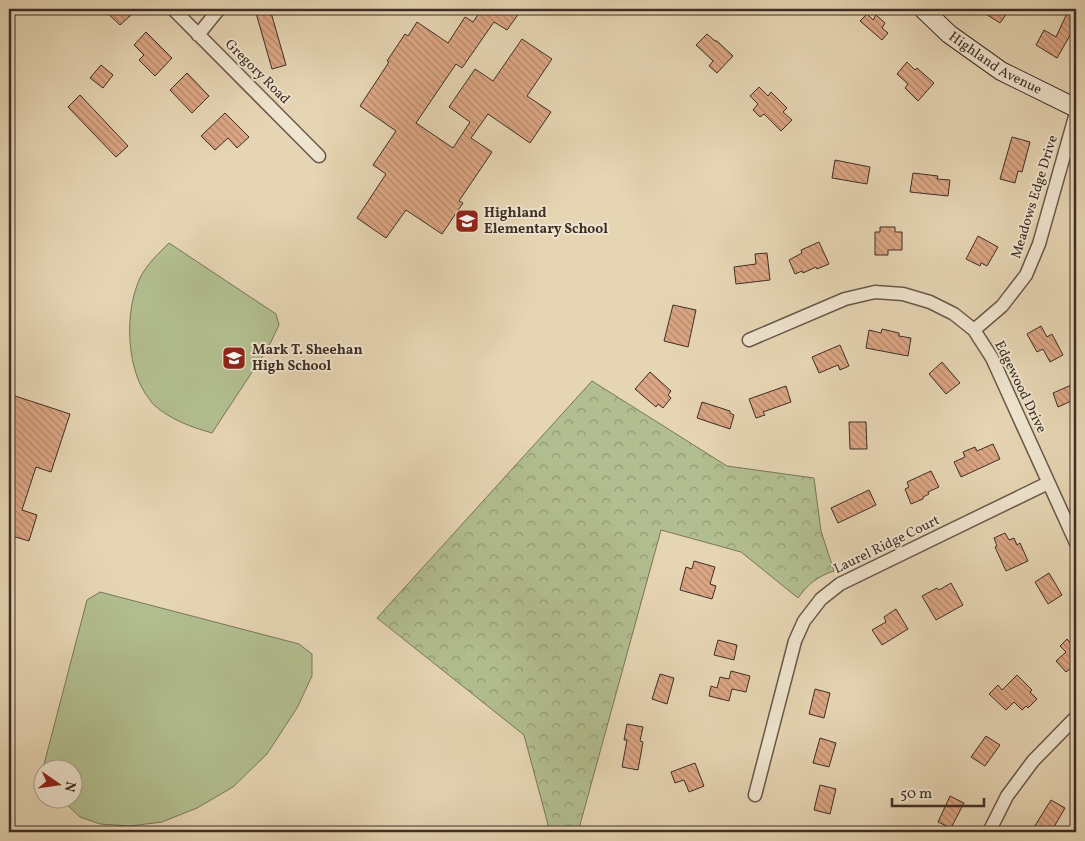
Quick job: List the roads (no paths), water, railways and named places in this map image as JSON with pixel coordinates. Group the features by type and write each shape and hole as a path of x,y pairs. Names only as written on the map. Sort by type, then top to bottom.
{"street":[{"name":"Gregory Road","path":"173,9 319,156"},
{"path":"198,35 219,9"},
{"name":"Highland Avenue","path":"923,9 949,34 1001,72 1076,108"},
{"name":"Meadows Edge Drive","path":"974,330 1002,306 1026,275 1039,244 1076,113"},
{"name":"Edgewood Drive","path":"749,340 845,299 875,292 903,294 930,302 954,314 974,330 992,358 1076,543"},
{"name":"Laurel Ridge Court","path":"755,795 796,640 804,621 821,599 840,584 1048,483"},
{"path":"989,832 1008,796 1033,761 1076,717"}],"place":[{"name":"Highland Elementary School","path":"467,221"},
{"name":"Mark T. Sheehan High School","path":"234,358"}]}
